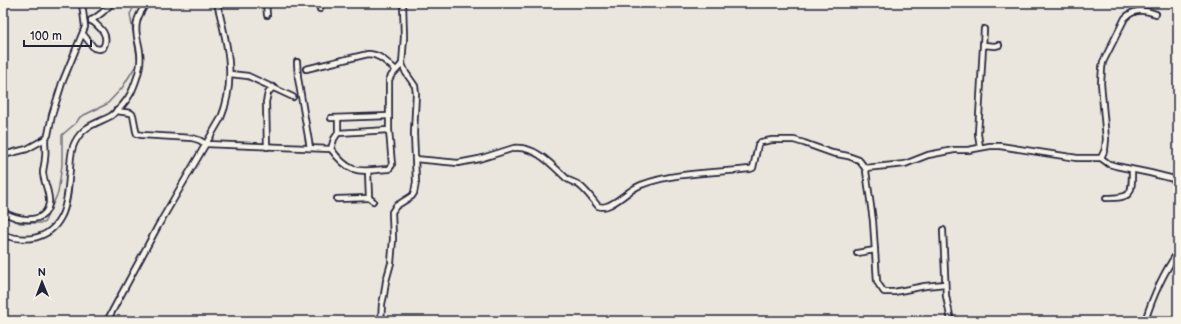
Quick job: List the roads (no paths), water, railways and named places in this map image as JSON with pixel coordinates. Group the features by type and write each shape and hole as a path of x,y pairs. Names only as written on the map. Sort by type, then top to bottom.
{"street":[{"path":"3,155 27,148 45,139 48,135 52,115 62,83 83,34 85,24 82,3"},
{"path":"85,24 111,6 112,3"},
{"path":"3,235 29,239 40,236 52,229 60,218 65,205 74,142 85,129 116,112 128,99 132,91 141,58 136,34 137,21 146,3"},
{"path":"107,321 158,226 221,118 225,107 230,74 228,53 218,3"},
{"path":"266,3 267,14"},
{"path":"320,3 320,9"},
{"path":"381,321 382,304 391,263 393,239 392,212 396,206 407,200 414,193 416,182 414,133 416,93 415,86 402,64 404,37 403,3"},
{"path":"1100,158 1105,149 1106,139 1101,83 1101,72 1104,62 1128,15 1140,10 1147,10 1156,14"},
{"path":"83,34 94,48 99,49 105,46 104,33 102,29 91,20"},
{"path":"980,147 978,134 984,29"},
{"path":"983,45 999,45"},
{"path":"306,69 373,54 381,57 396,70"},
{"path":"297,62 298,78 310,148"},
{"path":"116,112 131,113 133,115 137,134 192,138 206,144 331,150 348,168 356,171 390,169 392,165 389,130 389,80 402,64"},
{"path":"230,74 248,76 292,97"},
{"path":"267,147 266,102 268,93 273,87"},
{"path":"331,118 389,116"},
{"path":"331,150 334,139 338,133 338,118"},
{"path":"338,133 389,130"},
{"path":"3,212 24,219 33,219 39,218 47,211 49,199 44,181 43,170 45,139"},
{"path":"415,159 458,163 479,159 514,148 529,149 539,155 570,181 581,187 588,193 598,206 603,207 608,206 632,189 657,180 698,173 754,168 758,145 766,140 794,140 804,142 832,153 859,160 865,168 872,213 877,281 878,285 884,292 894,292 945,284"},
{"path":"865,168 905,164 928,155 954,150 968,150 980,147 1000,146 1077,158 1100,158 1109,164 1178,180"},
{"path":"1106,198 1125,197 1129,193 1132,188 1132,170"},
{"path":"337,199 371,200 368,171"},
{"path":"943,230 945,284 947,306 951,316 951,321"},
{"path":"857,253 875,250"},
{"path":"1145,321 1160,281 1178,252"}],"waterway":[{"path":"3,215 20,223 44,223 58,193 62,165 62,135 76,123 80,117 107,104 122,88 138,62 130,14 136,3"},
{"path":"1176,321 1178,317"}]}
